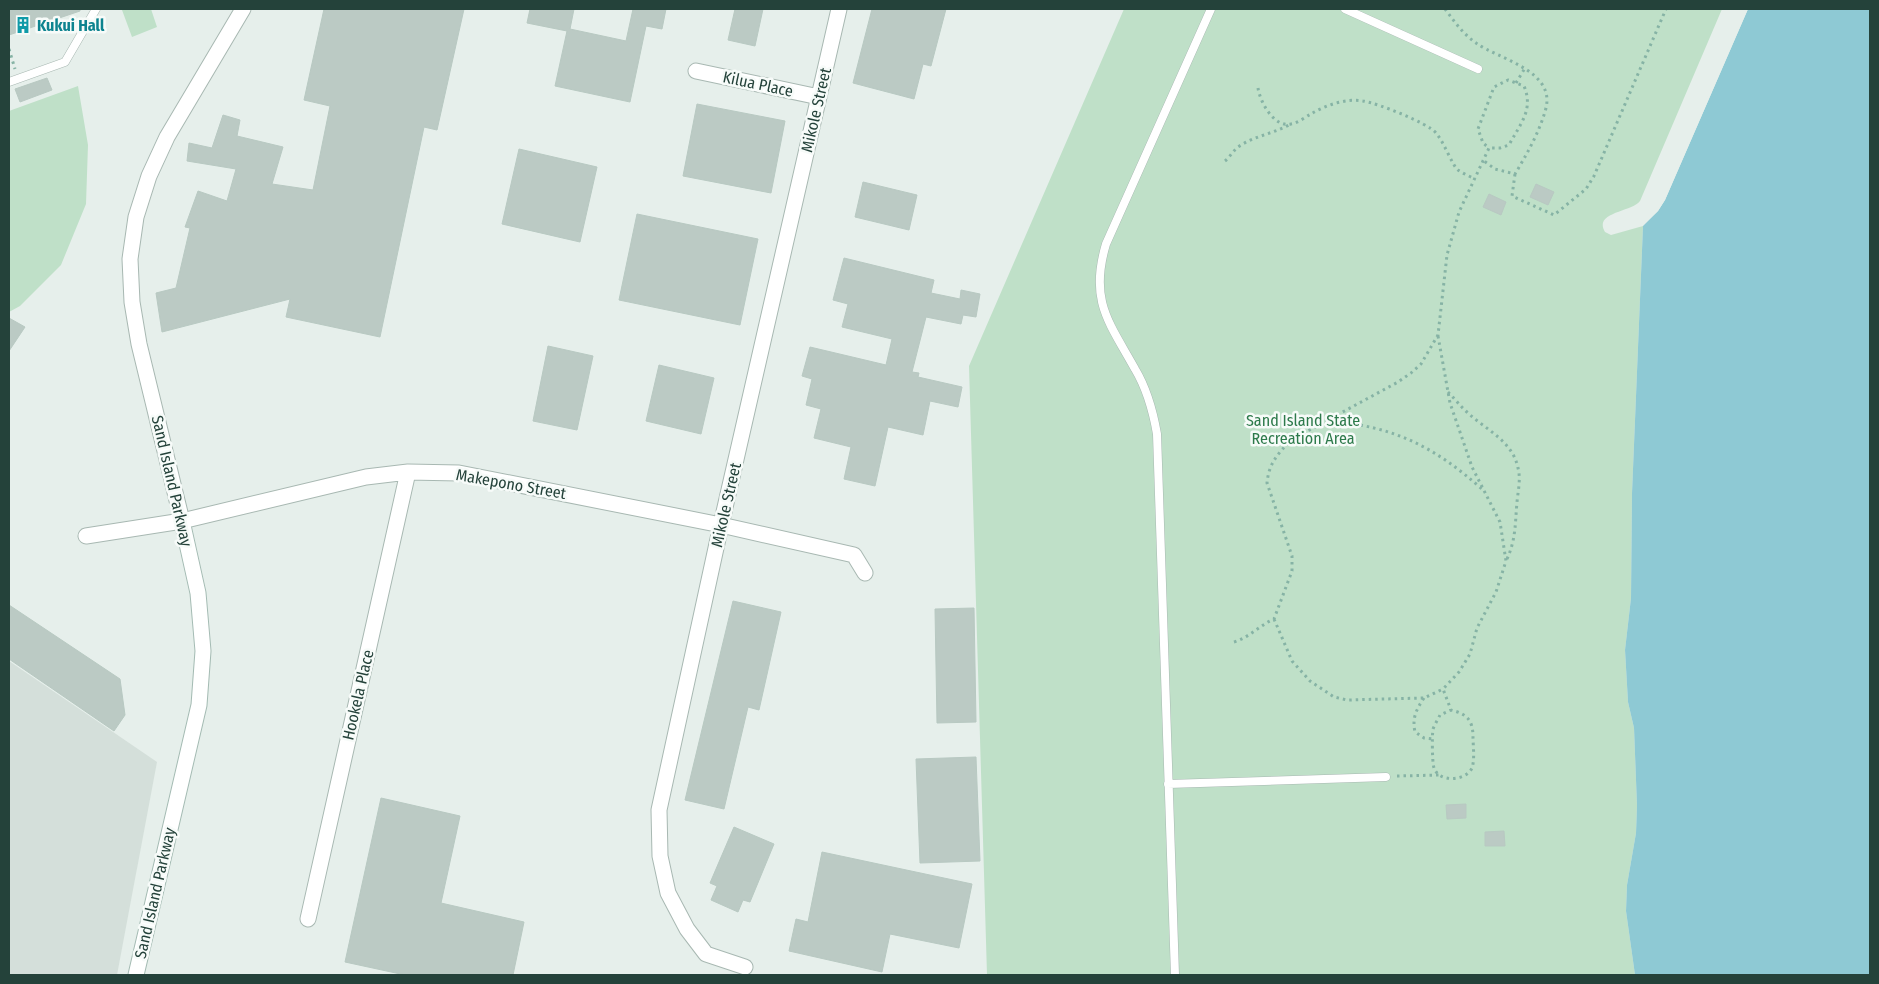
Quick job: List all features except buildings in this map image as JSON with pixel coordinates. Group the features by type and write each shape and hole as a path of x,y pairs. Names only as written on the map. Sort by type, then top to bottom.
{"street":[{"name":"Sand Island Parkway","path":"136,975 199,705 203,651 198,593 139,344 132,302 130,259 136,217 149,176 167,137 243,9"},
{"name":"Mikole Street","path":"745,967 706,954 687,930 668,892 660,856 659,810 721,525 839,9"},
{"name":"Kilua Place","path":"696,71 819,97"},
{"name":"Makepono Street","path":"86,536 182,521 366,477 408,472 459,473 721,525 854,554 865,573"},
{"name":"Hookela Place","path":"308,919 408,472"}],"lane":[{"path":"9,82 65,62 96,9"},
{"path":"1175,975 1157,434 1144,385 1114,334 1104,308 1100,282 1106,244 1211,9"},
{"path":"1346,9 1478,69"},
{"path":"1168,784 1386,777"}],"path":[{"path":"1445,9 1456,25 1474,42 1493,54 1525,68 1538,77 1546,94 1546,107 1528,152 1515,174 1512,196 1554,215 1586,189 1594,176 1666,9"},
{"path":"9,49 16,72"},
{"path":"1516,83 1525,68"},
{"path":"1508,80 1524,86 1528,96 1528,108 1509,145 1500,148 1490,148 1483,143 1478,129 1494,88 1508,80"},
{"path":"1258,88 1262,104 1268,113 1281,123 1289,125"},
{"path":"1225,161 1237,148 1247,142 1275,132 1326,106 1339,102 1363,101 1417,121 1434,131 1448,150 1457,169 1474,178"},
{"path":"1490,148 1474,178 1460,212 1447,255 1438,335 1447,392 1472,467 1500,522 1506,561"},
{"path":"1484,162 1495,169 1515,174"},
{"path":"1438,335 1421,364 1412,373 1290,440 1278,453 1268,470 1267,483 1292,556 1292,572 1274,619 1292,661 1310,681 1334,697 1347,700 1424,698 1443,689 1459,672 1470,654 1477,628 1496,592 1506,561 1514,544 1519,486 1518,467 1512,451 1503,441 1466,412 1447,392"},
{"path":"1328,420 1360,424 1411,440 1442,457 1486,492"},
{"path":"1234,642 1244,639 1266,622 1274,619"},
{"path":"1443,689 1451,710"},
{"path":"1424,698 1412,721 1415,732 1424,738 1433,739"},
{"path":"1451,710 1462,712 1470,720 1473,730 1473,766 1469,773 1456,779 1446,779 1439,774 1434,768 1433,739 1433,729 1440,714 1451,710"},
{"path":"1386,777 1439,774"}],"shaded area":[{"path":"9,661 157,762 117,975 9,975"}],"green space":[{"path":"151,9 157,27 132,37 122,10"},
{"name":"Sand Island State Recreation Area","path":"1124,9 1722,9 1640,201 1636,205 1609,216 1604,220 1603,225 1605,232 1611,235 1643,226 1632,493 1631,598 1625,650 1628,702 1634,728 1637,806 1636,833 1627,885 1626,911 1635,975 987,975 969,366"},
{"path":"78,86 88,145 86,204 61,265 20,306 9,312 9,111"}],"water":[{"path":"1748,9 1870,9 1870,975 1635,975 1626,911 1627,885 1636,833 1637,806 1634,728 1628,702 1625,650 1631,598 1632,493 1643,226 1658,211 1665,200"}],"pier":[{"path":"1745,9 1748,9 1665,200 1658,211 1641,227 1663,199"}],"place":[{"name":"Kukui Hall","path":"23,25"}]}
